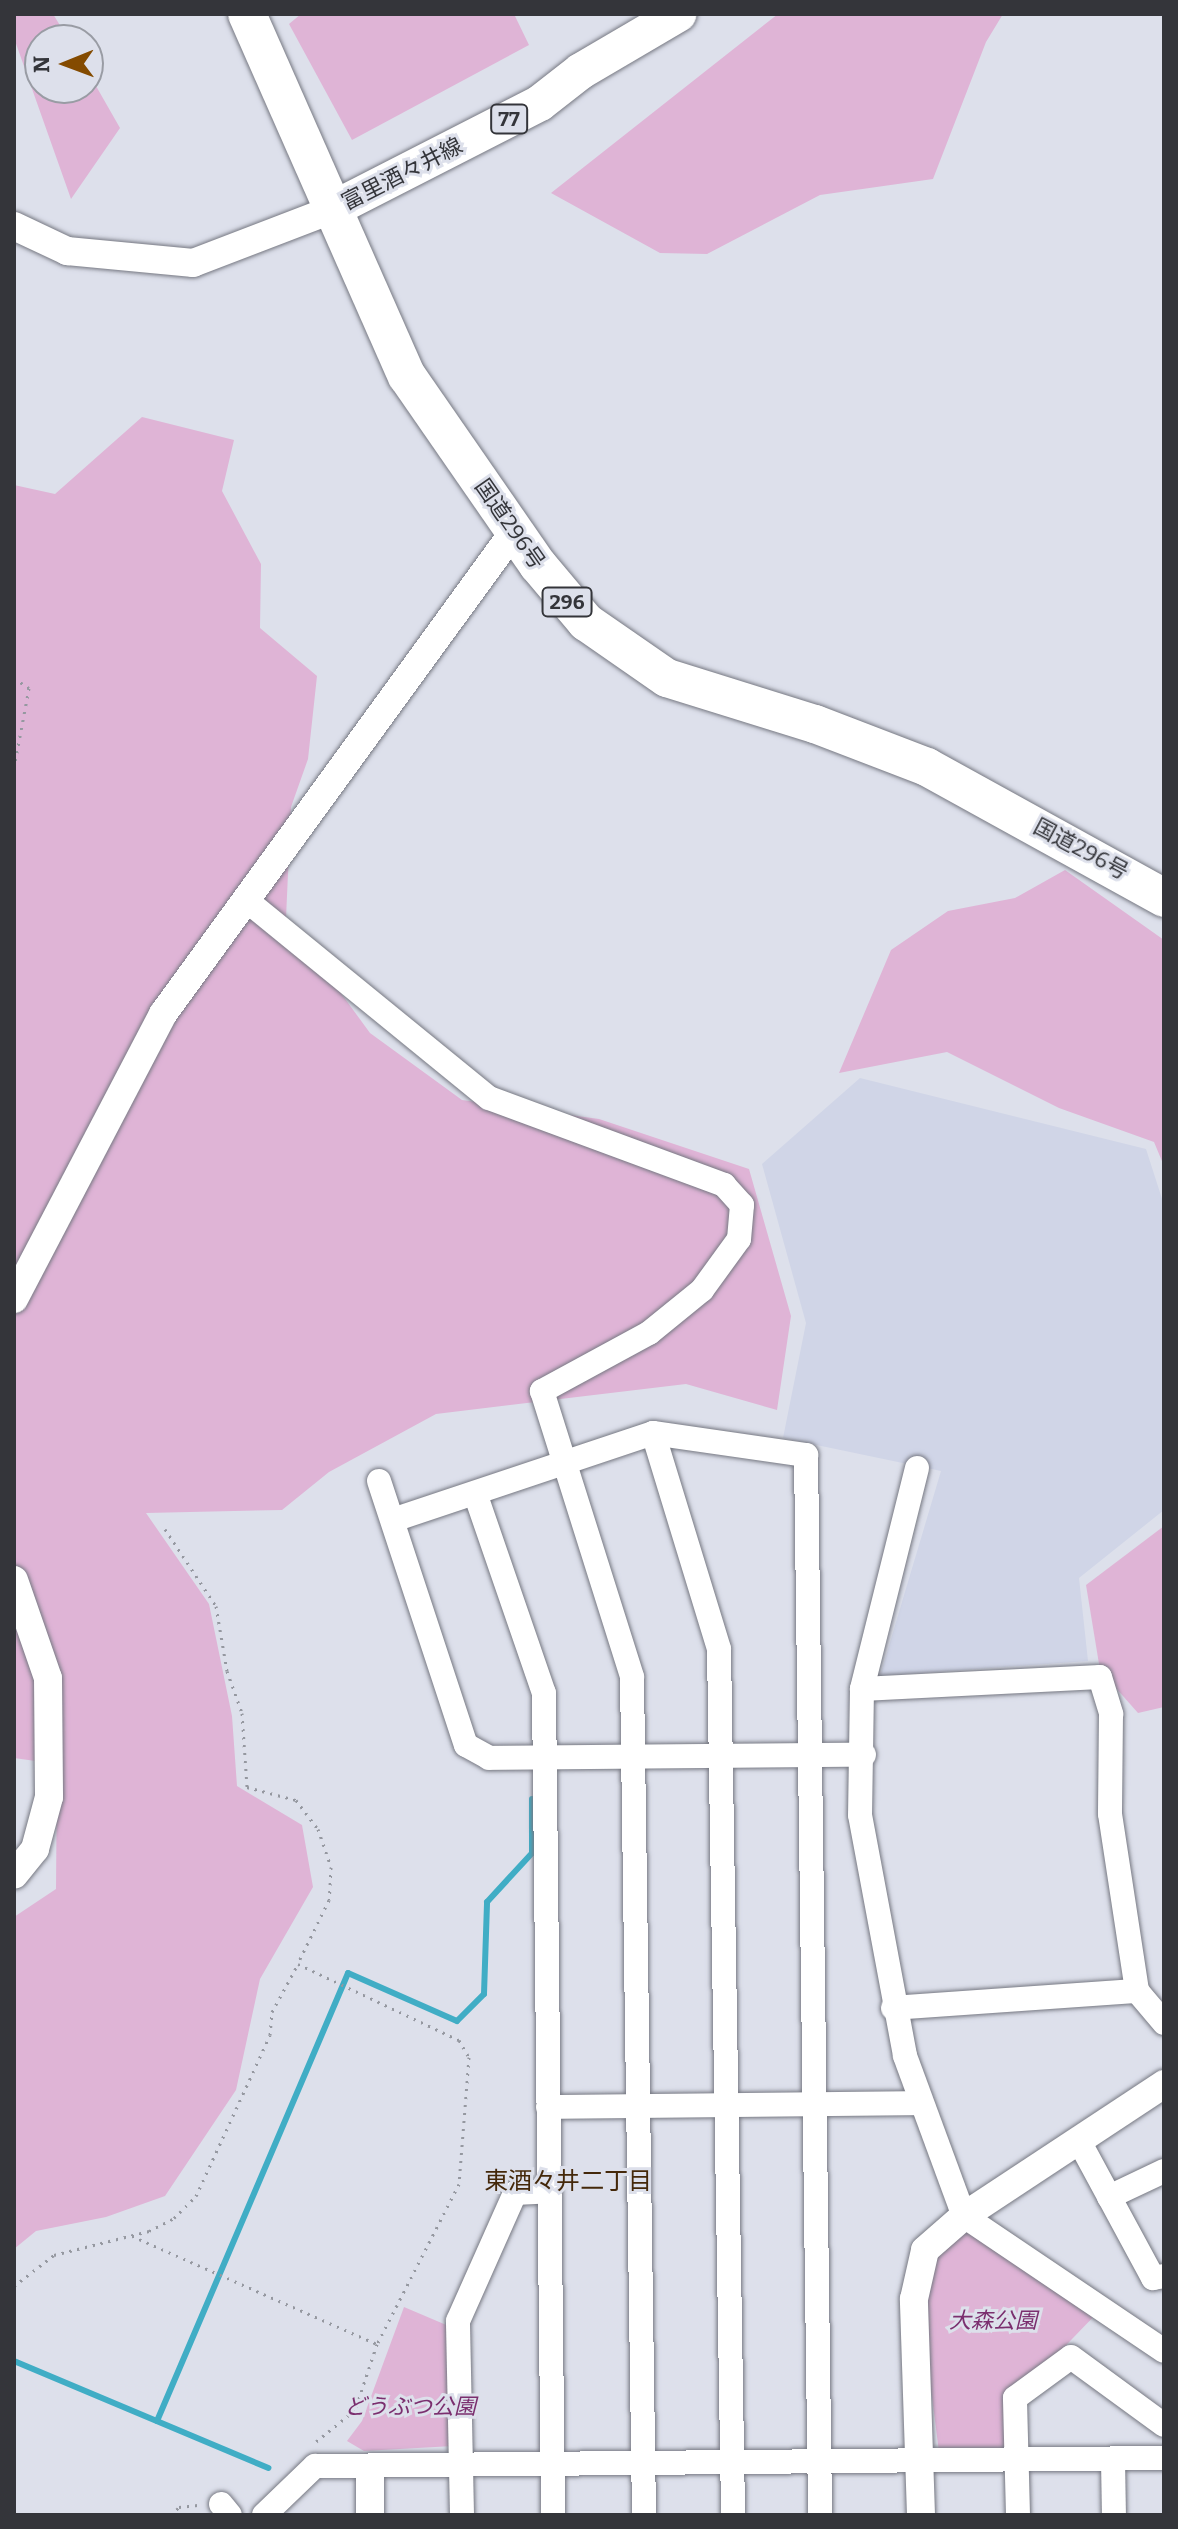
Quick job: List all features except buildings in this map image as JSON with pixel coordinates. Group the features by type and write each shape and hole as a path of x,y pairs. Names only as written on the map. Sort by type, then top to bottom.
{"highway":[{"name":"国道296号","path":"247,14 331,210 407,376 515,530 586,622 667,678 815,724 927,767 1164,898"}],"main road":[{"name":"富里酒々井線","path":"331,210 540,103 581,71 678,14"}],"street":[{"path":"14,226 67,251 193,263 331,210"},
{"path":"14,1299 163,1014 515,530"},
{"path":"246,900 489,1098 724,1185 742,1205 739,1239 702,1290 649,1333 542,1391 632,1677 644,2515"},
{"path":"653,1433 719,1649 733,2515"},
{"path":"393,1520 653,1433 806,1455 820,2515"},
{"path":"917,1468 862,1689 864,1755 860,1815 893,2008 919,2103 964,2216 1164,2351"},
{"path":"379,1481 466,1745 489,1758 721,1753 864,1755"},
{"path":"475,1493 544,1693 553,2515"},
{"path":"14,1580 48,1678 49,1797 35,1849 14,1875"},
{"path":"862,1689 1100,1677 1111,1714 1110,1814 1137,1991 1164,2023"},
{"path":"893,2008 1137,1991"},
{"path":"921,2515 917,2272 925,2250 964,2216 1164,2084"},
{"path":"548,2107 637,2109 919,2103"},
{"path":"1079,2141 1153,2278 1164,2276"},
{"path":"1109,2197 1164,2171"},
{"path":"462,2515 458,2321 515,2193 550,2191"},
{"path":"1018,2515 1015,2398 1071,2357 1164,2425"},
{"path":"270,2512 315,2466 819,2465 1164,2458"},
{"path":"1113,2460 1114,2515"},
{"path":"370,2468 370,2515"}],"path":[{"path":"14,678 29,688 14,768"},
{"path":"14,2286 54,2255 132,2236 174,2218 196,2196 295,1968 329,1900 331,1867 318,1829 296,1800 247,1787 242,1713 227,1671 216,1606 165,1529"},
{"path":"295,1968 298,1964 440,2030 459,2040 469,2057 459,2184 377,2344 355,2410 309,2446"},
{"path":"132,2236 377,2344"},
{"path":"171,2515 179,2507 226,2509"}],"shaded area":[{"path":"860,1078 1146,1149 1164,1205 1164,1510 1079,1578 1088,1661 880,1676 941,1471 783,1438 806,1323 762,1164"}],"green space":[{"path":"14,14 53,14 59,24 24,24 24,66 14,38"},
{"path":"301,14 514,14 529,45 352,140 289,24"},
{"path":"778,14 1003,14 986,42 933,179 820,195 707,254 660,253 551,193"},
{"path":"104,100 120,128 71,199 37,104 104,104"},
{"path":"142,417 234,440 222,491 261,564 260,628 317,676 308,759 291,807 286,918 370,1033 462,1100 599,1119 749,1169 791,1316 777,1410 686,1384 436,1414 329,1472 282,1510 146,1513 209,1604 232,1716 237,1786 302,1825 313,1887 260,1979 236,2090 165,2196 106,2217 36,2231 14,2249 14,1917 56,1889 57,1764 14,1758 14,485 55,494"},
{"path":"1065,870 1164,940 1164,1166 1154,1142 1059,1108 947,1052 839,1073 891,950 948,911 1015,898"},
{"path":"1164,1526 1164,1707 1138,1713 1100,1670 1086,1585"},
{"name":"大森公園","path":"964,2216 1101,2309 1015,2398 1004,2451 939,2452 917,2280"},
{"name":"どうぶつ公園","path":"404,2307 451,2327 453,2446 364,2451 347,2441 362,2421"}],"waterway":[{"path":"157,2421 348,1973 457,2021 484,1994 487,1902 532,1853 532,1799"},
{"path":"14,2361 268,2468"}],"district":[{"name":"東酒々井二丁目","path":"568,2182"}]}
